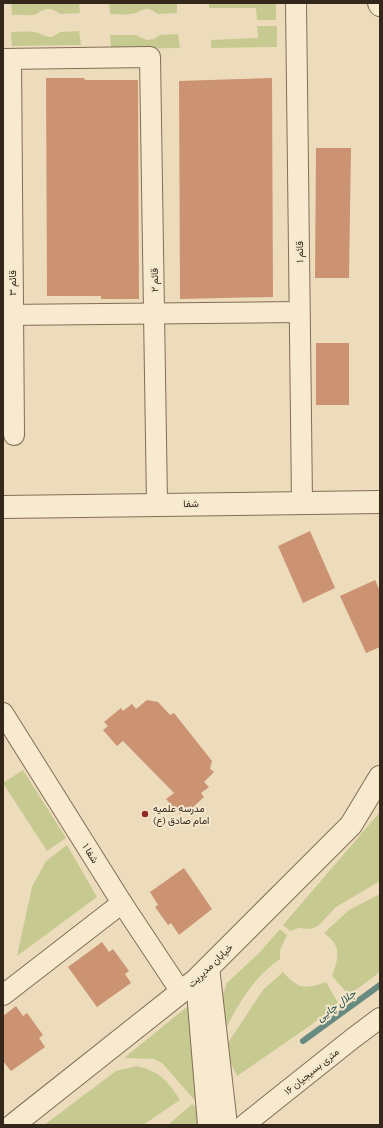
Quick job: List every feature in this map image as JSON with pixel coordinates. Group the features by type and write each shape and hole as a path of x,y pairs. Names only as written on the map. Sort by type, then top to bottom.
{"street":[{"name":"قائم ۱","path":"296,3 302,502"},
{"name":"قائم ۲","path":"7,59 150,57 157,503"},
{"name":"قائم ۳","path":"7,59 8,315 14,435"},
{"path":"8,315 299,312"},
{"name":"شفا","path":"3,507 157,503 380,502"},
{"name":"شفا ۱","path":"3,713 10,741 122,903 195,980"},
{"name":"خیابان مدیریت","path":"13,1125 195,980 351,825 380,777"},
{"path":"3,995 122,903"},
{"path":"195,980 208,1125"},
{"path":"195,980 227,1125"},
{"name":"۱۶ متری بسیجیان","path":"244,1125 352,1038 380,1018"}],"green space":[{"path":"11,3 79,3 80,13 60,14 56,11 48,9 33,15 12,15"},
{"path":"109,3 177,3 177,13 158,14 146,9 130,14 110,14"},
{"path":"209,3 276,3 276,20 257,20 256,8 209,8"},
{"path":"257,26 277,26 277,47 211,48 211,40 258,38"},
{"path":"79,31 81,45 12,46 11,32 34,32 50,37 60,32"},
{"path":"178,34 180,48 111,49 110,35 135,35 147,40 154,39 160,35"},
{"path":"23,770 66,838 47,851 3,783"},
{"path":"380,812 380,881 336,907 318,926 311,929 299,928 290,931 283,925"},
{"path":"67,845 97,897 17,956 32,887 46,861"},
{"path":"380,894 380,972 349,995 332,976 336,963 337,952 334,943 324,933 349,910"},
{"path":"280,929 287,935 280,950 280,959 260,976 244,996 220,1041 220,1003 227,983 260,952"},
{"path":"283,972 298,985 307,987 326,982 338,1003 311,1025 237,1076 224,1049 263,990"},
{"path":"193,1002 190,1040 198,1104 162,1063 154,1059 124,1058"},
{"path":"137,1066 157,1074 167,1082 180,1100 143,1125 44,1125 116,1071"},
{"path":"192,1104 198,1109 196,1113 198,1125 168,1125"}],"building":[{"path":"46,78 138,80 139,299 101,299 101,296 47,296"},
{"path":"272,78 273,297 180,299 179,81"},
{"path":"316,148 351,148 349,278 315,278"},
{"path":"316,343 349,343 349,405 316,405"},
{"path":"310,531 335,588 303,603 278,546"},
{"path":"375,580 380,591 380,647 366,653 340,596"},
{"path":"147,700 158,702 170,715 174,713 212,761 210,769 214,772 204,782 209,787 201,793 204,797 188,812 185,809 180,814 166,799 174,793 123,741 117,746 103,730 108,726 104,722 121,708 123,711 132,704 136,709"},
{"path":"184,868 212,909 179,935 171,923 168,925 155,907 158,905 150,892"},
{"path":"102,942 109,952 113,949 129,971 125,974 131,983 97,1007 68,967"},
{"path":"16,1006 23,1016 27,1013 43,1035 39,1038 45,1047 11,1071 3,1061 3,1016"}],"waterway":[{"name":"جلال چایی","path":"303,1041 380,985"}],"place":[{"name":"مدرسه علمیه امام صادق (ع)","path":"145,814"}]}
